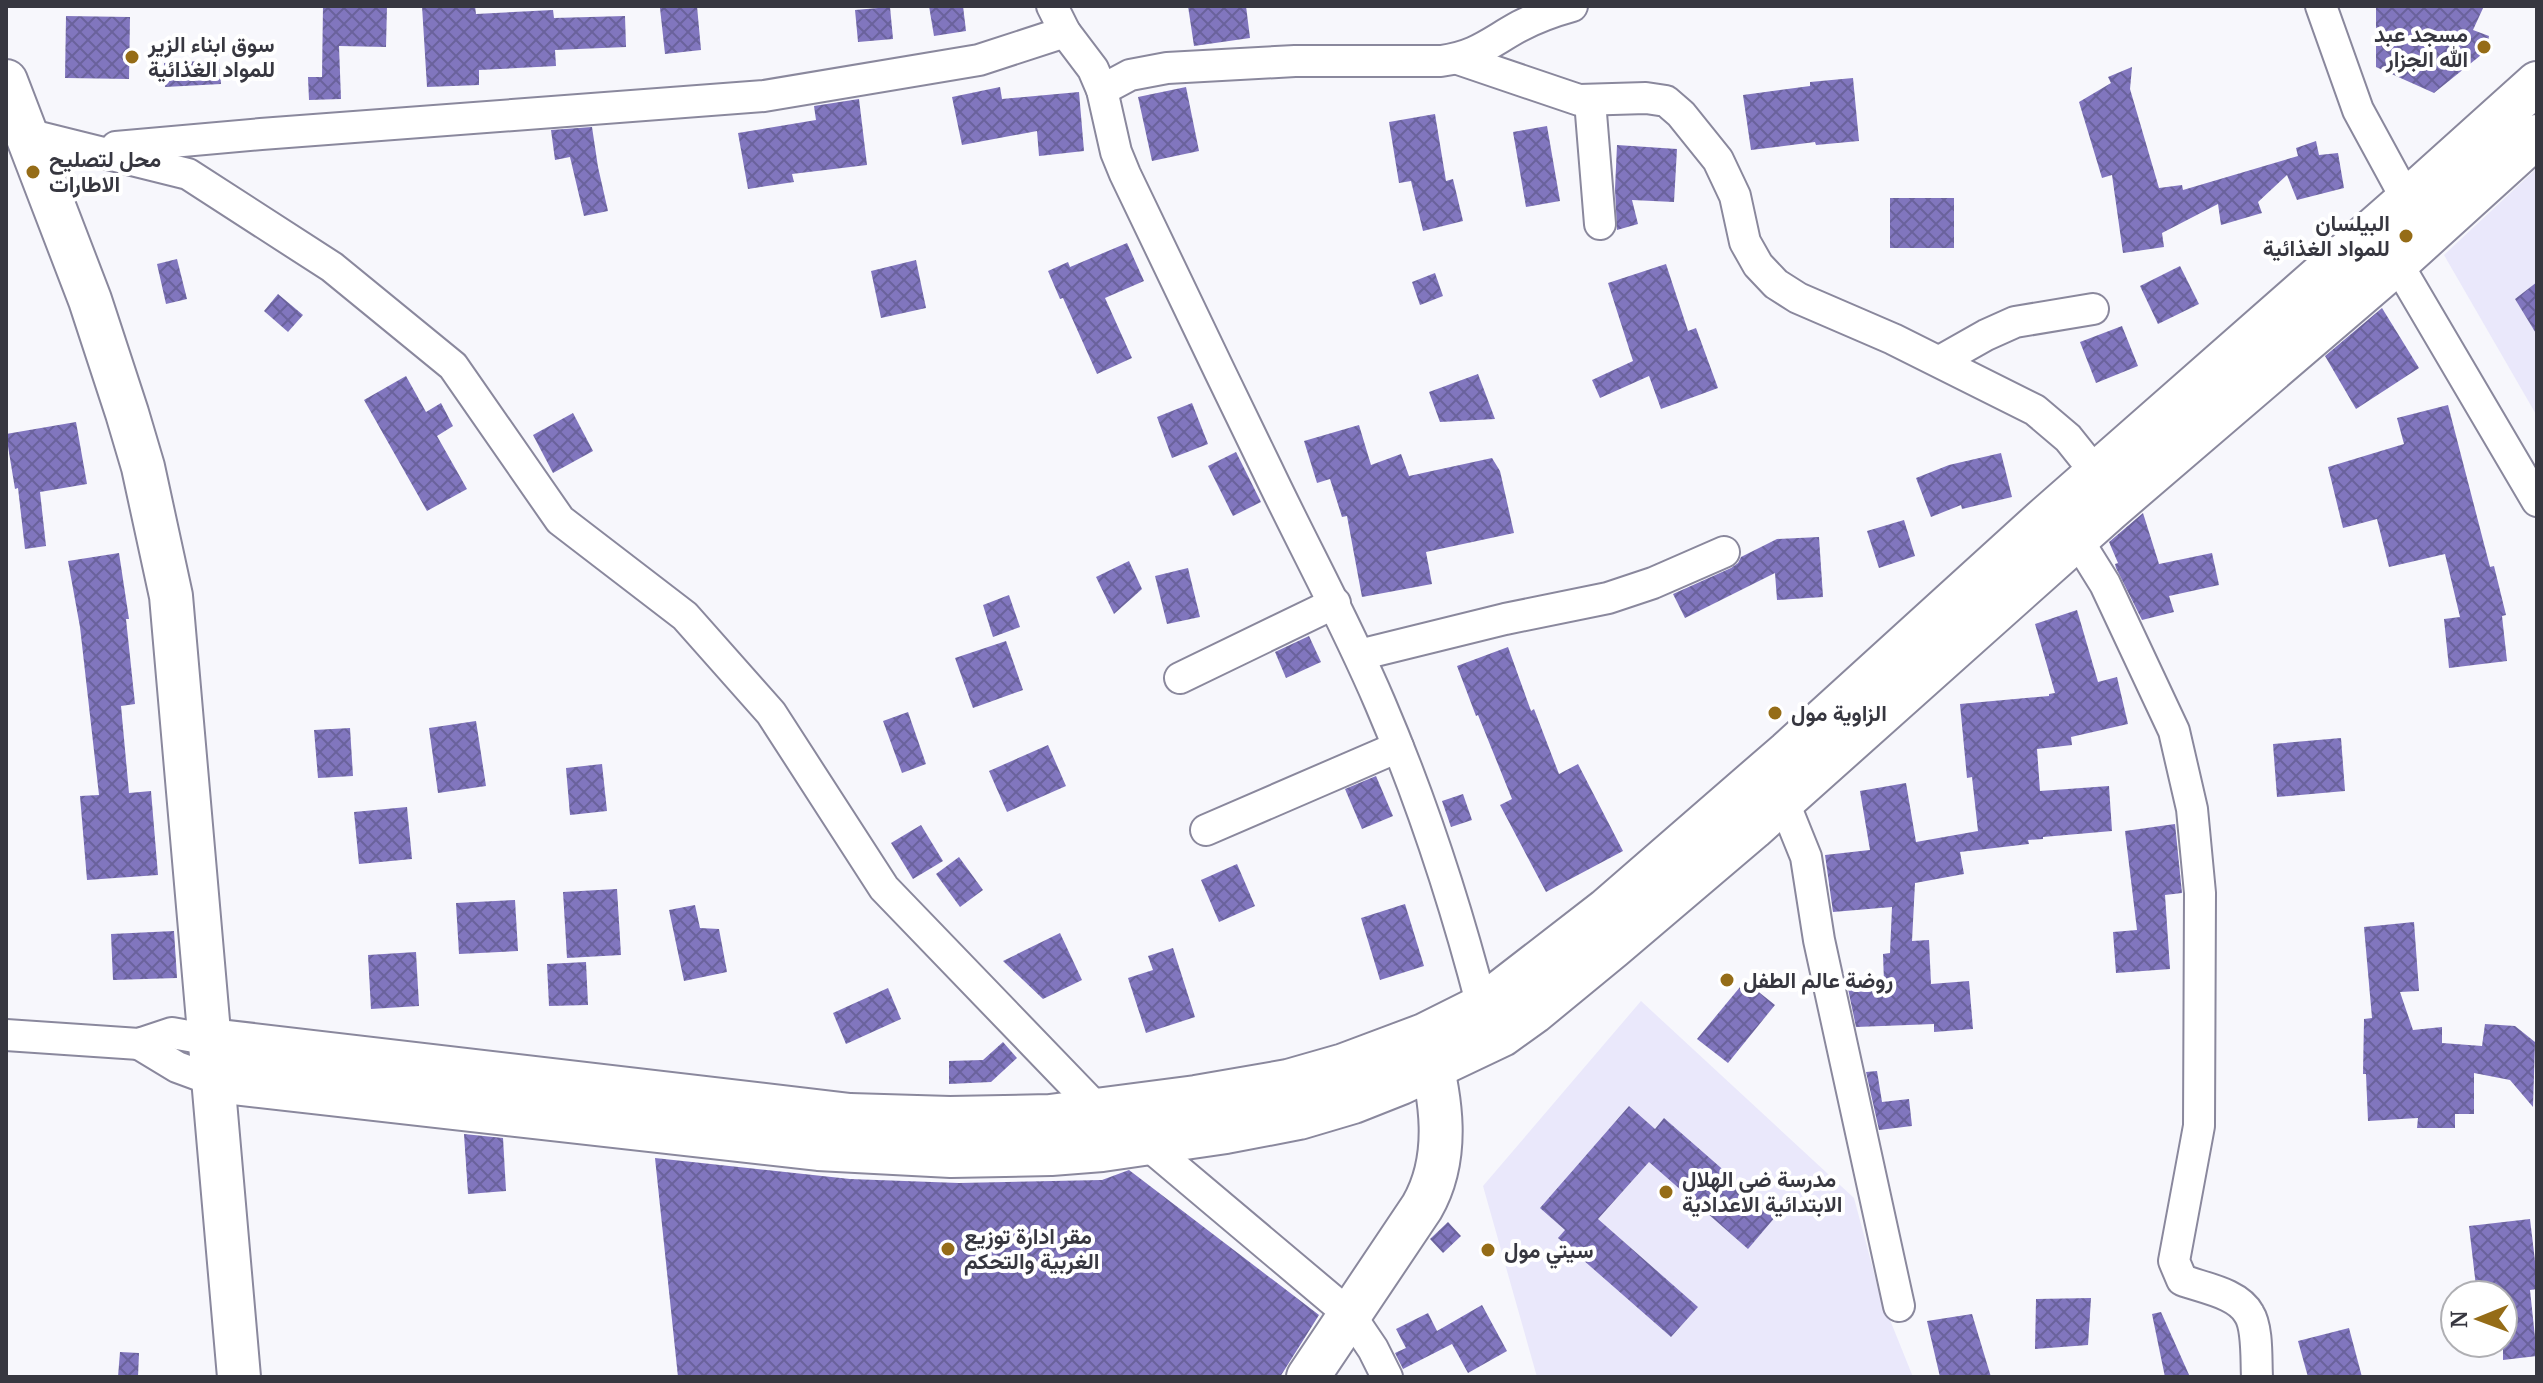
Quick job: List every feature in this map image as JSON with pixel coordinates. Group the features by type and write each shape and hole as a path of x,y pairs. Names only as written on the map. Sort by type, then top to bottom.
{"main road":[{"path":"6,81 86,287 127,413 143,467 171,596 239,1377"},
{"path":"1510,1000 1606,910 1788,752 2096,473 2537,83"},
{"path":"215,1081 857,1152 951,1156 1051,1154 1147,1144 1299,1118 1353,1102 1510,1000 1783,800 2077,539 2397,263 2537,136"},
{"path":"211,1040 850,1115 964,1118 1050,1116 1099,1111 1288,1081 1344,1065 1429,1052"},
{"path":"1308,1377 1422,1207 1436,1178 1441,1140 1439,1102 1429,1052"}],"street":[{"path":"1102,90 1130,75 1148,70 1295,61 1458,59 1479,52 1536,18 1572,6"},
{"path":"2321,6 2358,110 2407,200"},
{"path":"90,150 764,96 979,60 1058,19 1093,69 1102,90 1112,141 1125,174 1335,603 1398,747 1445,875 1510,1000"},
{"path":"1458,59 1569,97 1590,101 1656,98 1674,107 1718,160 1735,196 1745,242 1758,265 1776,284 1798,298 1940,361 2044,416 2068,438 2096,473"},
{"path":"1590,101 1600,224"},
{"path":"27,134 188,174 332,267 453,366 560,520 685,616 771,713 884,888 1099,1111"},
{"path":"2397,263 2537,501"},
{"path":"1940,361 2015,322 2093,309"},
{"path":"2077,539 2105,584 2174,731 2192,809 2200,893 2199,1126 2174,1261 2182,1280 2233,1298 2249,1314 2254,1334 2257,1377"},
{"path":"1359,655 1505,619 1608,598 1653,583 1724,552"},
{"path":"1180,678 1335,603"},
{"path":"1206,830 1398,747"},
{"path":"1783,800 1806,857 1822,955 1899,1306"},
{"path":"6,1035 139,1044 172,1033 211,1040"},
{"path":"139,1044 177,1067 215,1081"},
{"path":"1147,1144 1350,1315 1387,1377"}],"shaded area":[{"path":"2537,168 2537,416 2444,255"},
{"name":"مدرسة ضي الهلال الابتدائية الاعدادية","path":"1641,1001 1854,1198 1880,1295 1913,1377 1537,1377 1483,1186"}],"building":[{"path":"323,6 387,6 386,47 339,46 341,99 309,100 308,77 322,77"},
{"path":"422,6 475,6 476,14 553,10 554,18 625,16 626,47 555,50 556,66 479,70 479,85 427,87"},
{"path":"697,6 701,50 665,54 660,8"},
{"path":"929,6 963,6 966,31 934,36"},
{"path":"1188,6 1246,6 1250,38 1194,46"},
{"path":"2376,6 2484,6 2473,30 2489,36 2486,51 2434,93 2376,67"},
{"path":"890,7 893,39 858,42 855,10"},
{"path":"66,16 130,17 129,79 65,78"},
{"path":"219,60 221,84 165,87 164,63"},
{"path":"2132,67 2130,89 2159,188 2182,185 2183,190 2298,156 2296,148 2316,141 2319,155 2338,153 2344,188 2297,200 2287,175 2258,202 2262,213 2221,225 2218,204 2162,233 2164,247 2123,253 2112,175 2102,178 2079,102 2111,83 2108,77"},
{"path":"1853,78 1859,141 1816,145 1815,142 1751,150 1743,95 1810,86 1810,82"},
{"path":"1000,87 1002,99 1079,92 1084,151 1039,156 1037,131 962,145 952,97"},
{"path":"1186,87 1199,151 1152,161 1138,97"},
{"path":"859,99 867,165 792,174 794,182 748,189 738,133 816,120 814,106"},
{"path":"1435,114 1446,181 1453,179 1463,221 1423,231 1411,181 1399,183 1389,122"},
{"path":"1547,126 1560,201 1526,207 1513,132"},
{"path":"592,127 608,211 584,216 570,157 555,160 551,130"},
{"path":"1617,145 1677,149 1674,202 1632,200 1638,224 1617,230 1615,189"},
{"path":"1890,198 1954,198 1954,248 1890,248"},
{"path":"1127,243 1144,281 1105,298 1132,358 1097,374 1048,271 1068,262 1070,267"},
{"path":"177,259 187,299 166,304 157,264"},
{"path":"916,260 926,308 881,318 871,271"},
{"path":"1666,264 1688,331 1696,328 1718,388 1661,409 1649,376 1600,398 1592,380 1633,361 1608,283"},
{"path":"2180,266 2199,304 2158,324 2140,286"},
{"path":"1435,273 1443,296 1420,305 1412,282"},
{"path":"2537,282 2537,335 2515,299"},
{"path":"278,294 303,315 288,332 264,311"},
{"path":"2382,308 2419,368 2356,409 2325,356"},
{"path":"2122,326 2138,366 2096,383 2080,342"},
{"path":"1478,374 1495,419 1440,422 1429,392"},
{"path":"406,376 426,412 441,403 453,426 437,436 467,489 427,511 364,400"},
{"path":"1192,403 1208,444 1172,458 1157,417"},
{"path":"2448,405 2490,567 2494,566 2506,615 2502,616 2507,661 2449,668 2444,619 2460,617 2445,554 2389,567 2377,519 2343,528 2328,467 2404,444 2397,418"},
{"path":"573,413 593,451 553,473 533,435"},
{"path":"76,422 87,484 40,492 46,546 25,549 18,488 15,489 6,434"},
{"path":"1359,425 1371,465 1401,454 1409,476 1492,458 1500,471 1514,533 1426,552 1432,584 1362,597 1347,516 1342,517 1330,479 1317,483 1304,441"},
{"path":"1236,452 1261,502 1233,516 1208,466"},
{"path":"2001,453 2012,497 1962,509 1961,505 1931,517 1916,478 1949,465"},
{"path":"2143,513 2159,564 2212,553 2219,585 2169,596 2174,612 2142,620 2116,568 2115,564 2118,563 2109,542"},
{"path":"1904,520 1915,556 1879,568 1867,531"},
{"path":"1819,537 1823,597 1777,600 1775,573 1685,618 1673,594 1731,568 1741,557 1777,539"},
{"path":"119,553 129,619 126,619 135,704 121,706 129,793 151,791 158,875 87,880 80,796 99,795 80,627 68,561"},
{"path":"1129,561 1142,589 1114,614 1096,577"},
{"path":"1188,568 1200,617 1167,624 1155,576"},
{"path":"1009,595 1020,627 993,637 983,605"},
{"path":"2077,610 2098,682 2117,677 2128,724 2071,737 2072,745 2037,749 2040,791 2109,786 2112,831 2043,837 2028,840 2029,844 1960,852 1964,874 1915,883 1912,941 1929,940 1931,984 1969,981 1973,1029 1934,1032 1934,1024 1856,1027 1847,984 1884,982 1883,954 1890,953 1892,907 1833,912 1825,855 1870,850 1860,791 1906,783 1916,842 1978,831 1972,777 1967,778 1960,704 2055,693 2035,624"},
{"path":"1309,636 1321,662 1286,678 1275,652"},
{"path":"1006,641 1023,690 973,708 955,658"},
{"path":"1508,647 1531,711 1534,709 1559,774 1578,764 1623,851 1546,892 1500,805 1512,799 1457,666"},
{"path":"908,712 926,764 902,773 883,721"},
{"path":"476,721 486,786 438,793 429,728"},
{"path":"350,728 353,776 318,778 314,730"},
{"path":"2341,738 2345,791 2277,797 2273,744"},
{"path":"1048,745 1066,786 1007,812 989,771"},
{"path":"602,764 607,811 570,815 566,768"},
{"path":"1376,776 1393,816 1362,829 1345,789"},
{"path":"1463,794 1472,820 1451,827 1442,801"},
{"path":"407,807 412,859 359,864 354,812"},
{"path":"2175,824 2182,893 2165,895 2170,969 2116,973 2113,932 2137,930 2125,831"},
{"path":"921,825 943,861 913,879 891,843"},
{"path":"959,857 983,890 960,907 936,874"},
{"path":"1237,864 1255,906 1219,922 1201,880"},
{"path":"617,889 621,955 567,958 563,892"},
{"path":"515,900 518,951 459,954 456,903"},
{"path":"1405,904 1424,966 1380,980 1361,918"},
{"path":"695,905 700,928 719,929 727,972 684,981 669,910"},
{"path":"2414,922 2419,991 2400,992 2413,1030 2442,1027 2442,1043 2482,1046 2485,1024 2515,1026 2535,1042 2533,1107 2510,1080 2474,1073 2474,1114 2455,1114 2455,1128 2417,1128 2418,1118 2368,1121 2366,1074 2363,1074 2364,1019 2372,1018 2364,927"},
{"path":"174,931 177,978 113,980 111,934"},
{"path":"1060,933 1082,980 1043,999 1003,961"},
{"path":"1173,948 1195,1017 1146,1033 1128,978 1153,970 1148,956"},
{"path":"416,952 419,1006 371,1009 368,955"},
{"path":"586,962 588,1005 549,1006 547,964"},
{"path":"1745,981 1775,1005 1728,1063 1697,1039"},
{"path":"888,988 901,1019 846,1044 833,1013"},
{"path":"1003,1042 1017,1058 991,1082 949,1084 949,1061 983,1060"},
{"path":"1877,1071 1882,1102 1909,1099 1912,1126 1879,1130 1866,1072"},
{"path":"1629,1106 1655,1129 1664,1118 1776,1216 1748,1249 1649,1162 1598,1219 1698,1307 1671,1337 1558,1238 1565,1230 1540,1208"},
{"path":"464,1134 503,1138 506,1191 468,1194"},
{"name":"مقر ادارة توزيع الغربية والتحكم","path":"655,1158 850,1179 959,1183 1102,1180 1129,1170 1319,1315 1280,1377 678,1377"},
{"path":"2530,1219 2537,1278 2537,1289 2530,1290 2537,1356 2519,1358 2519,1279 2475,1279 2469,1226"},
{"path":"1448,1222 1461,1236 1443,1253 1430,1239"},
{"path":"2091,1298 2088,1345 2035,1349 2036,1299"},
{"path":"1482,1305 1507,1351 1468,1373 1452,1344 1403,1369 1395,1353 1406,1348 1396,1329 1428,1313 1437,1331"},
{"path":"2161,1312 2190,1377 2165,1377 2152,1314"},
{"path":"1972,1314 1991,1377 1940,1377 1927,1321"},
{"path":"2349,1328 2362,1377 2308,1377 2298,1341"},
{"path":"120,1352 139,1353 138,1377 118,1377"}],"place":[{"name":"مسجد عبد الله الجزار","path":"2484,47"},
{"name":"سوق ابناء الزير للمواد الغذائية","path":"132,57"},
{"name":"محل لتصليح الاطارات","path":"33,172"},
{"name":"البيلسان للمواد الغذائية","path":"2406,236"},
{"name":"الزاوية مول","path":"1775,713"},
{"name":"روضة عالم الطفل","path":"1727,980"},
{"name":"مدرسة ضي الهلال الابتدائية الاعدادية","path":"1666,1192"},
{"name":"مقر ادارة توزيع الغربية والتحكم","path":"948,1249"},
{"name":"سيتي مول","path":"1488,1250"}]}
